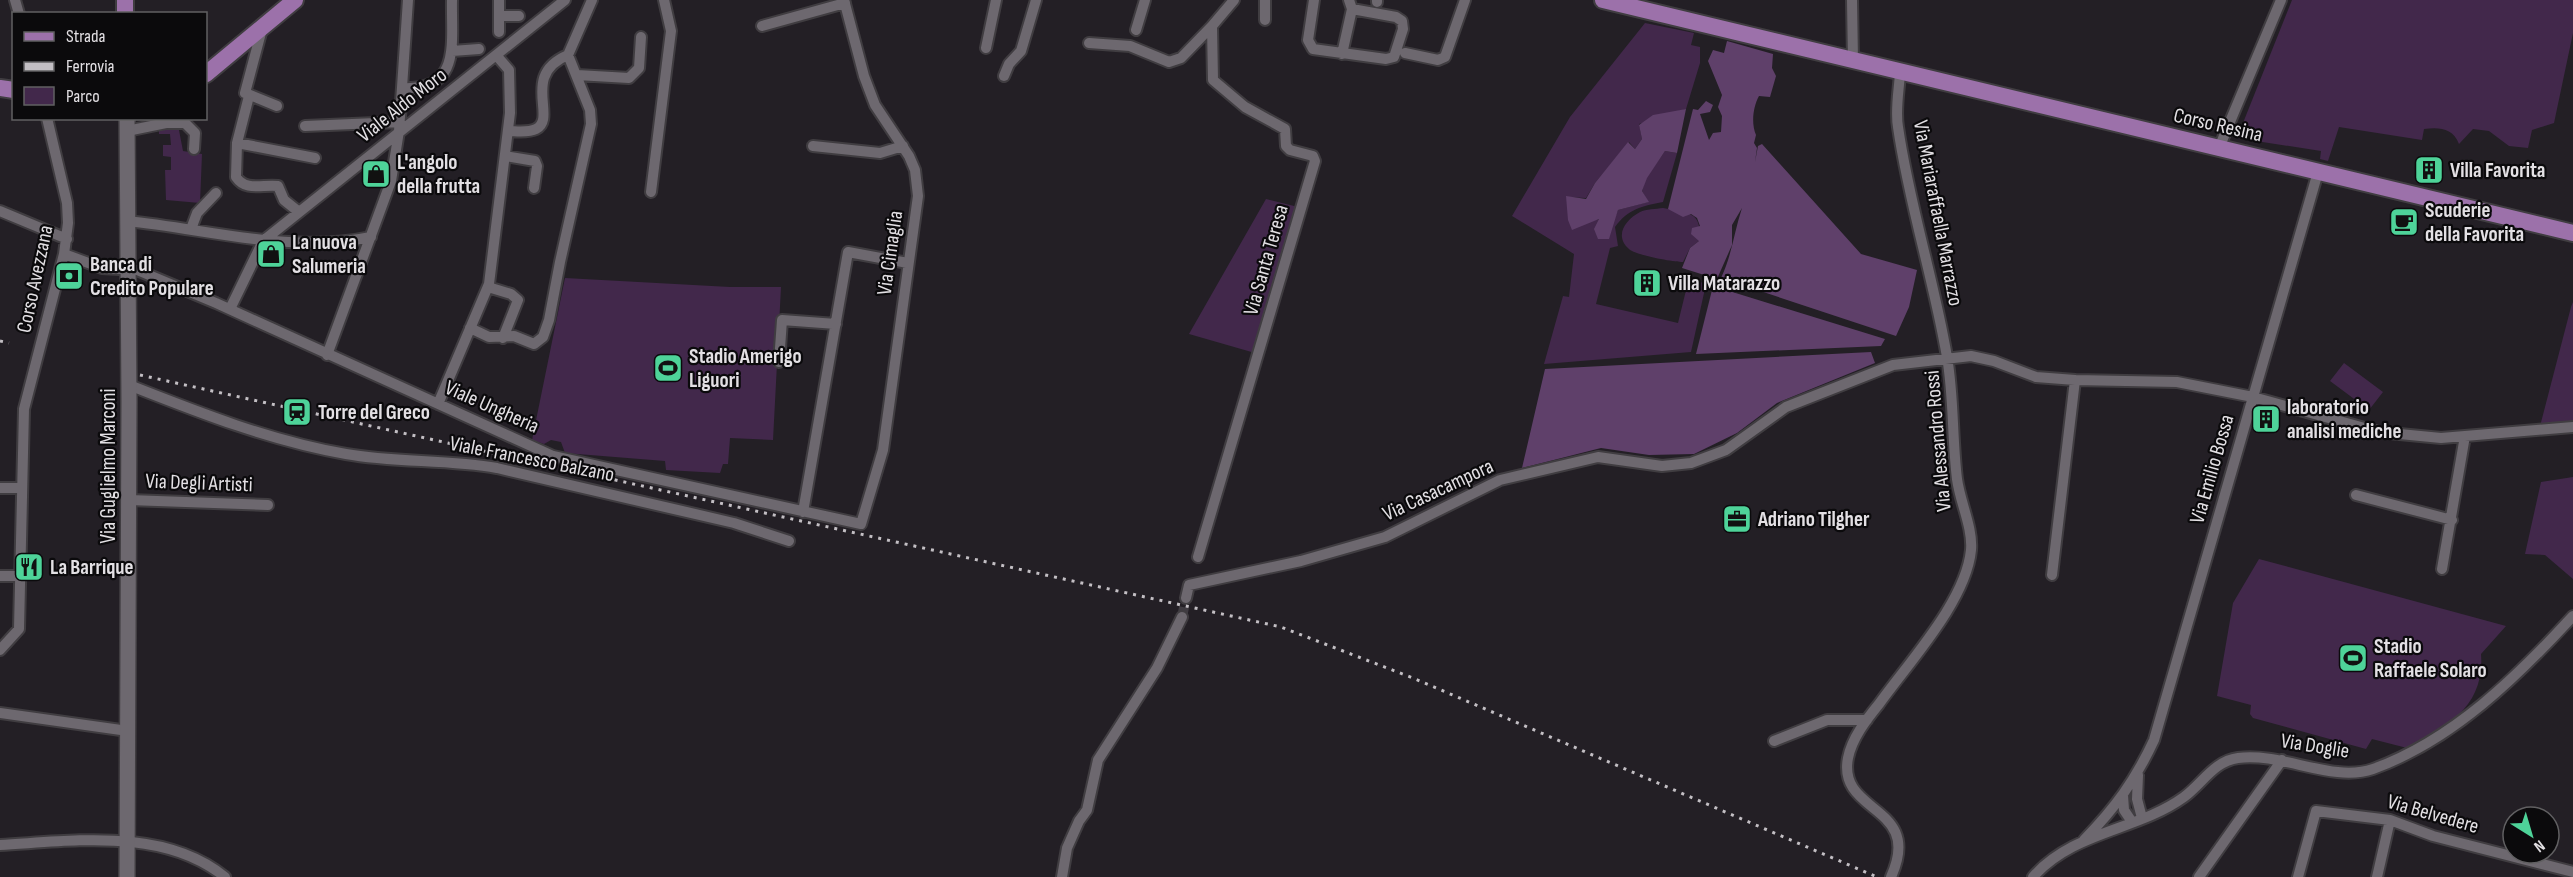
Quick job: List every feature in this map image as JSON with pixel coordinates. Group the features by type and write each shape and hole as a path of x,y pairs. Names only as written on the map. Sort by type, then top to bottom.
{"main road":[{"path":"207,73 295,0"},
{"name":"Corso Resina","path":"1603,0 2573,233"}],"street":[{"path":"327,355 391,181 400,126 408,0"},
{"path":"402,88 417,89 441,78 451,62 452,0"},
{"path":"499,0 499,33"},
{"name":"Viale Aldo Moro","path":"263,241 400,126 496,55 565,0"},
{"path":"508,131 529,131 541,124 544,117 541,91 544,76 554,63 568,55 592,0"},
{"path":"651,192 671,31 664,0"},
{"path":"986,48 996,0"},
{"path":"1004,76 1009,64 1021,51 1036,0"},
{"path":"1136,30 1145,0"},
{"path":"1089,43 1130,46 1169,62 1180,58 1234,0"},
{"path":"1265,0 1265,20"},
{"path":"1314,0 1309,45 1315,50 1342,54 1390,59 1395,55 1403,29 1399,18 1351,4 1342,54"},
{"path":"1405,53 1438,60 1446,57 1465,0"},
{"path":"1852,0 1853,61"},
{"path":"2219,148 2281,0"},
{"path":"762,26 845,2"},
{"name":"Via Cimaglia","path":"845,2 864,76 875,105 903,146 915,170 918,196 883,450 861,524"},
{"path":"499,16 519,16"},
{"name":"Via Santa Teresa","path":"1198,557 1316,161 1313,156 1290,150 1286,146 1285,129 1245,107 1213,80 1212,26"},
{"path":"262,27 245,93 277,106"},
{"path":"577,75 629,78 639,68 641,37"},
{"path":"452,51 479,49"},
{"path":"438,404 488,287 508,131 509,70 496,55"},
{"path":"470,328 489,337 514,336 534,345 543,337 549,320 591,124 590,110 568,55"},
{"name":"Via Mariaraffaella Marrazzo","path":"1900,73 1898,125 1947,359"},
{"path":"249,96 237,143 235,166 239,181 253,187 278,186 284,200 299,212"},
{"name":"Corso Avezzana","path":"0,650 19,629 24,409 67,239 67,203 47,120"},
{"path":"127,125 185,123 195,133 194,149"},
{"name":"Via Guglielmo Marconi","path":"127,125 128,877"},
{"path":"305,126 400,126"},
{"path":"237,143 315,158"},
{"path":"813,146 880,153 903,146"},
{"path":"505,156 535,161 537,166 534,188"},
{"name":"Via Emilio Bossa","path":"2084,840 2138,774 2154,740 2318,172"},
{"path":"191,229 197,213 216,193"},
{"path":"0,211 67,239"},
{"path":"127,221 263,241 308,242 371,237"},
{"path":"230,309 263,241"},
{"path":"803,512 848,252 908,263"},
{"name":"Viale Ungheria","path":"64,254 102,268 137,270 230,309 553,456 861,524"},
{"path":"488,287 511,294 518,300 503,338"},
{"path":"779,362 782,320 836,324"},
{"name":"Via Alessandro Rossi","path":"1891,877 1900,858 1900,841 1892,825 1857,794 1848,777 1847,761 1851,744 1950,606 1966,579 1971,548 1958,480 1947,359 1971,356 1994,361 2036,377 2177,382 2253,397 2379,432 2441,438 2573,427"},
{"name":"Via Casacampora","path":"1186,598 1189,585 1301,561 1385,537 1500,480 1598,456 1662,466 1691,463 1726,450 1786,407 1893,365 1947,359"},
{"path":"2052,575 2074,380"},
{"name":"Viale Francesco Balzano","path":"129,385 267,436 348,455 466,463 497,468 734,523 789,541"},
{"path":"2442,569 2465,436"},
{"path":"0,488 21,488"},
{"path":"2356,495 2452,520"},
{"name":"Via Degli Artisti","path":"129,500 268,506"},
{"path":"0,576 20,576"},
{"name":"Via Doglie","path":"2033,877 2058,853 2084,840 2137,820 2184,797 2220,764 2236,758 2282,760 2344,772 2359,772 2373,769 2425,744 2470,719 2535,658 2573,616"},
{"path":"1062,877 1067,848 1079,821 1087,810 1098,760 1156,668 1182,617"},
{"path":"0,713 129,731"},
{"path":"1773,741 1827,720 1867,720"},
{"path":"2199,877 2282,760"},
{"name":"Via Emilio Bossa","path":"2137,820 2138,774"},
{"path":"2123,795 2124,810 2137,820"},
{"name":"Via Belvedere","path":"2298,877 2316,811 2390,820 2433,836 2573,872"},
{"path":"2378,877 2390,820"},
{"path":"0,845 99,839 129,843 172,850 214,868 225,877"}],"green space":[{"path":"2292,0 2573,0 2573,33 2554,123 2532,130 2528,148 2509,146 2489,131 2473,129 2459,144 2449,132 2435,128 2424,129 2422,140 2339,127 2328,161 2320,159 2321,151 2237,138"},
{"path":"1645,23 1694,33 1691,45 1700,47 1700,63 1686,109 1639,124 1642,139 1635,149 1629,142 1595,183 1586,198 1566,197 1591,221 1600,219 1611,228 1618,210 1648,202 1642,191 1646,178 1665,151 1677,153 1663,202 1636,209 1625,216 1615,227 1618,246 1610,248 1596,304 1678,323 1689,278 1706,284 1691,352 1544,364 1563,296 1569,297 1574,254 1512,216 1570,117"},
{"path":"178,125 183,151 202,154 200,203 166,200 165,170 171,170 171,157 163,156 163,145 171,145 170,134 159,134 159,129"},
{"path":"1266,199 1298,207 1255,353 1189,334"},
{"path":"1663,208 1692,215 1699,224 1699,241 1690,248 1683,262 1639,254 1629,249 1622,239 1623,229 1635,215 1645,210"},
{"name":"Stadio Amerigo Liguori","path":"565,278 730,287 781,287 773,440 730,438 728,464 723,464 720,473 666,470 665,461 565,453 561,442 551,440 544,444 532,440"},
{"path":"2573,302 2573,425 2539,430 2571,307"},
{"path":"2344,363 2383,392 2369,410 2330,381"},
{"path":"2573,477 2573,579 2545,555 2525,554 2541,482"},
{"name":"Stadio Raffaele Solaro","path":"2259,559 2506,626 2481,654 2481,672 2477,688 2461,713 2436,732 2407,748 2372,739 2366,749 2253,718 2250,714 2251,705 2217,696 2233,603"}],"shaded area":[{"path":"1727,41 1773,54 1772,68 1776,76 1770,97 1759,96 1754,110 1756,135 1754,143 1757,148 1755,162 1758,146 1762,144 1861,254 1917,270 1909,307 1896,336 1721,278 1728,261 1742,208 1732,225 1732,245 1717,279 1682,268 1690,248 1699,241 1691,234 1692,228 1700,226 1697,218 1691,214 1683,217 1668,209 1693,109 1698,110 1706,101 1713,105 1710,112 1700,114 1709,140 1713,133 1721,132 1722,116 1718,107 1722,95 1708,61 1713,50 1724,53"},
{"path":"1686,109 1677,153 1665,151 1647,178 1642,191 1649,202 1618,210 1609,239 1598,239 1594,229 1599,219 1572,230 1568,220 1566,196 1586,199 1595,183 1628,142 1635,149 1642,139 1639,125 1653,115"},
{"path":"1713,286 1885,339 1881,346 1696,354"},
{"path":"1871,352 1875,363 1777,403 1737,433 1694,454 1649,455 1601,448 1522,468 1545,369"}],"tunnel":[{"path":"1182,617 1186,598"}],"railway":[{"path":"0,341 9,343"},
{"path":"140,375 1281,627 1413,678 1877,877"}],"place":[{"name":"Villa Favorita","path":"2429,170"},
{"name":"L'angolo della frutta","path":"376,174"},
{"name":"Scuderie della Favorita","path":"2404,222"},
{"name":"La nuova Salumeria","path":"271,254"},
{"name":"Banca di Credito Populare","path":"69,276"},
{"name":"Villa Matarazzo","path":"1647,283"},
{"name":"Stadio Amerigo Liguori","path":"668,368"},
{"name":"Torre del Greco","path":"297,412"},
{"name":"laboratorio analisi mediche","path":"2266,419"},
{"name":"Adriano Tilgher","path":"1737,519"},
{"name":"La Barrique","path":"29,567"},
{"name":"Stadio Raffaele Solaro","path":"2353,658"}]}
